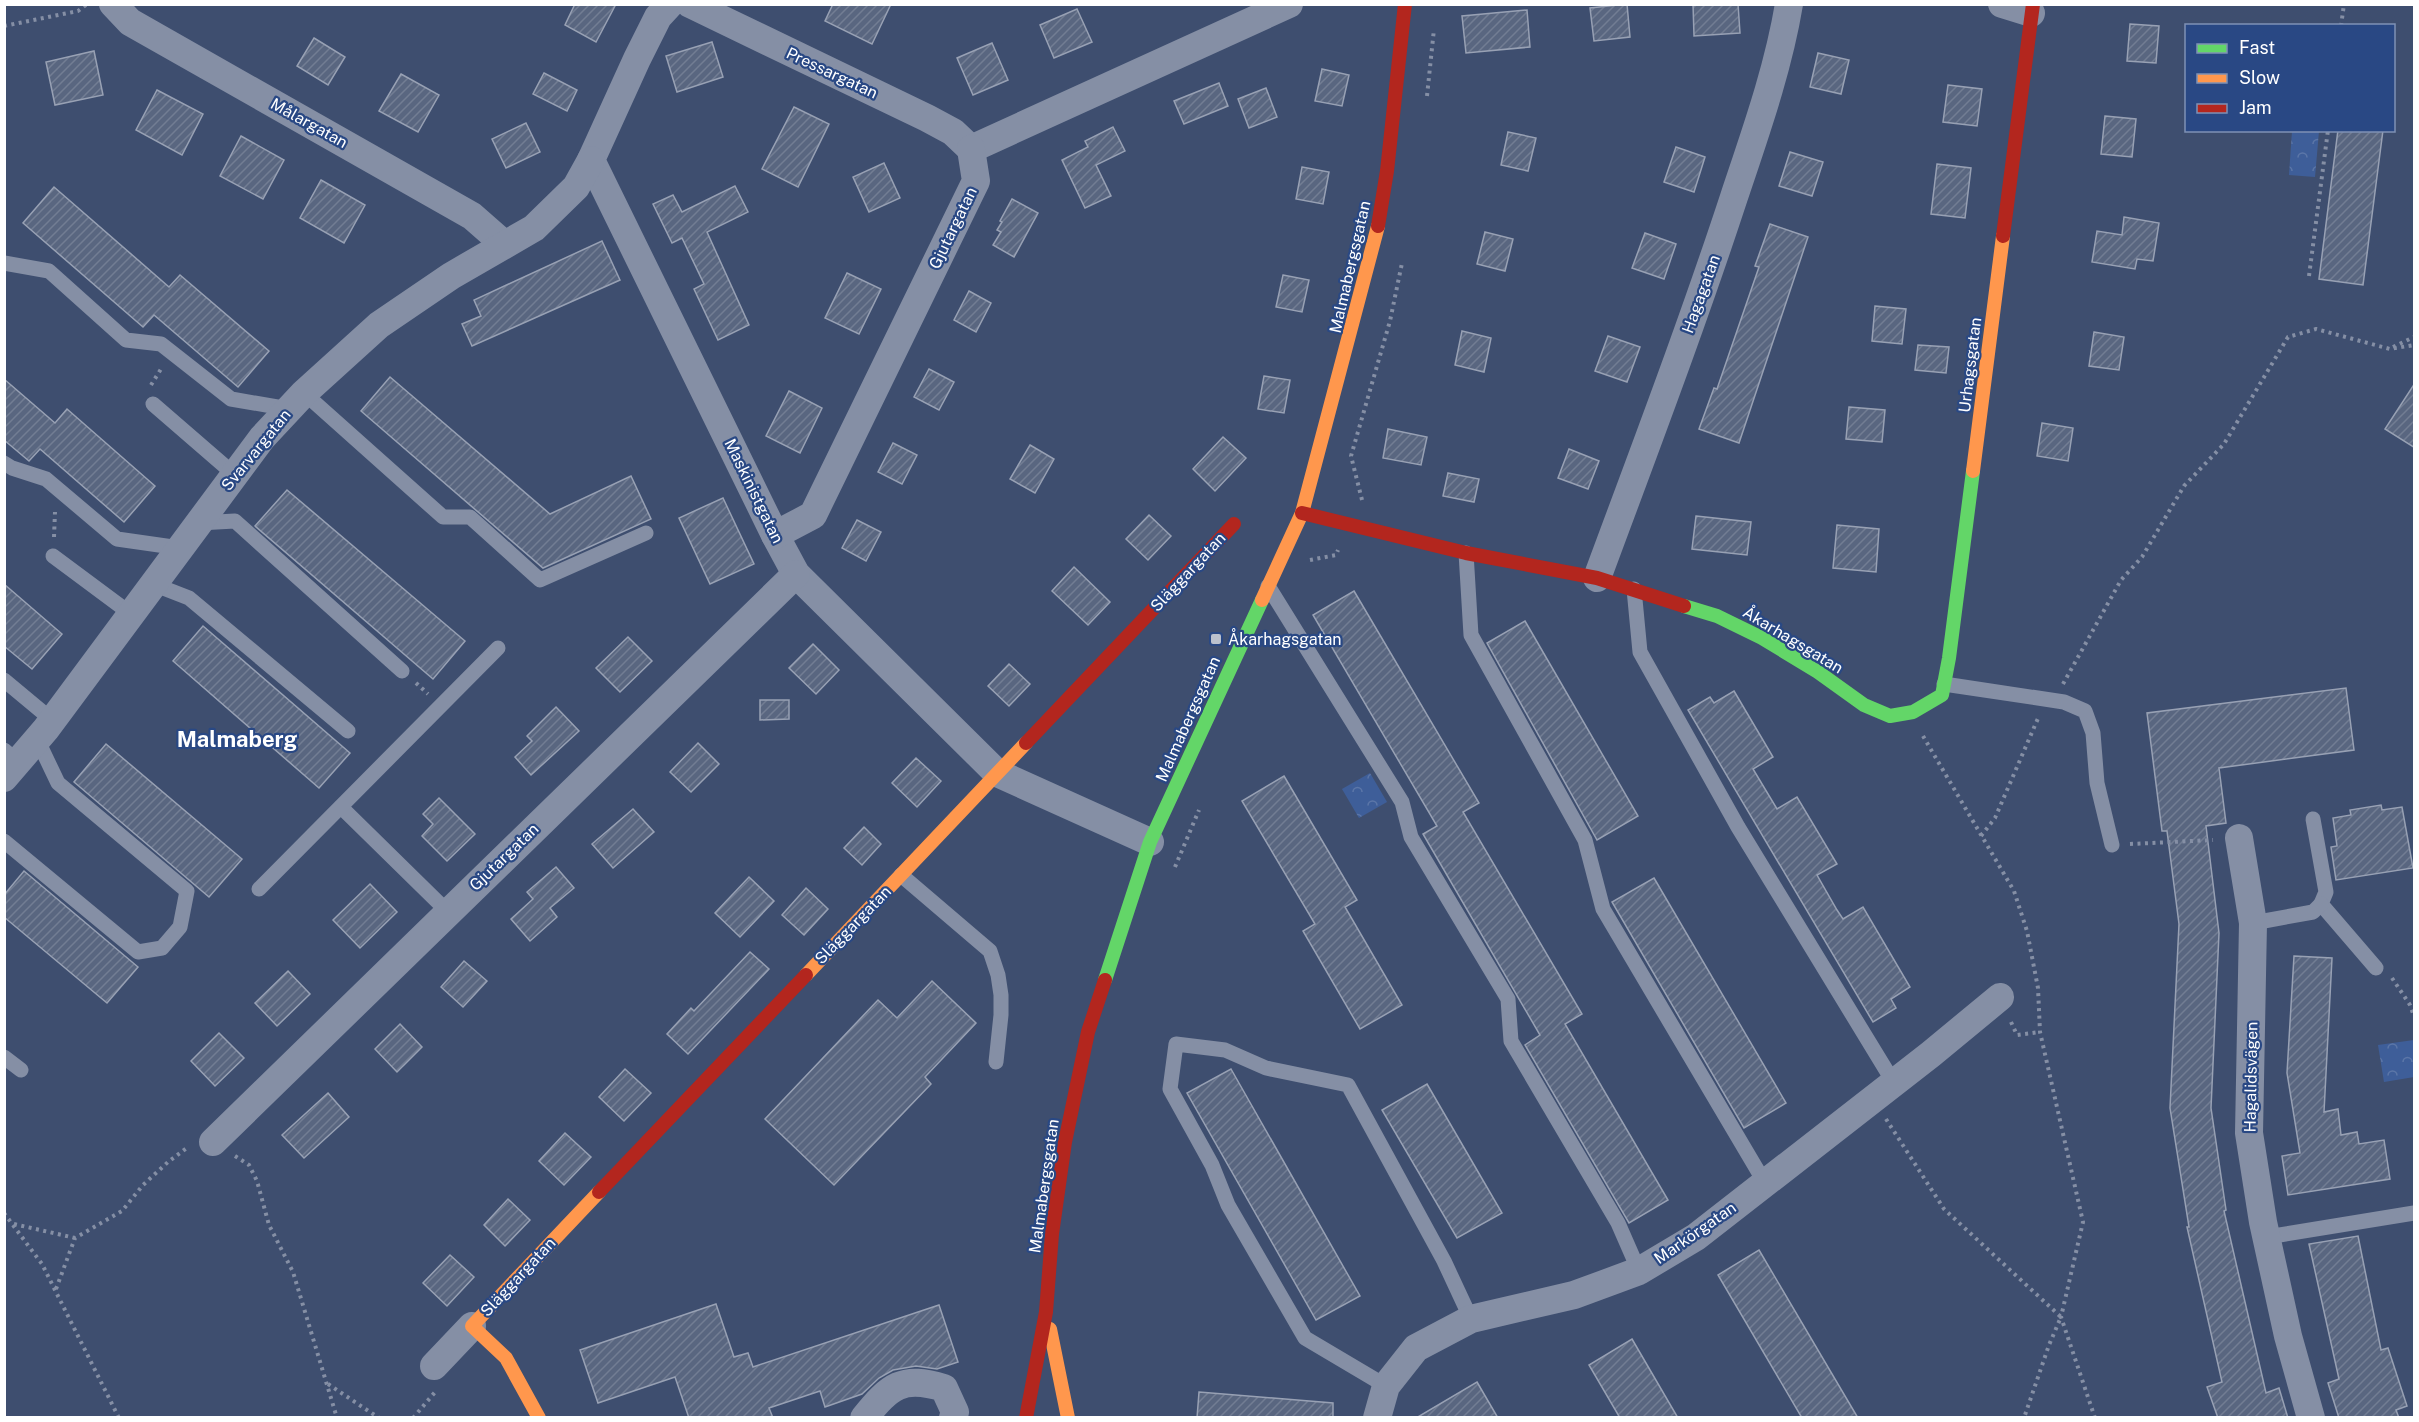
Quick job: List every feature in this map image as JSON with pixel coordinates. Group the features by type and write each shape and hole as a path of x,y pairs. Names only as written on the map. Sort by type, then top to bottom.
{"street":[{"name":"Målargatan","path":"113,4 130,22 472,216 504,244"},
{"path":"591,160 642,48 658,17 670,4"},
{"name":"Pressargatan","path":"690,4 927,118 953,132 971,149"},
{"path":"971,149 1289,4"},
{"name":"Malmabergsgatan","path":"1026,1418 1046,1312 1065,1142 1089,1032 1150,842 1302,513 1377,235 1387,171 1405,4"},
{"name":"Hagagatan","path":"1597,578 1714,259 1758,123 1785,27 1789,4"},
{"path":"2002,4 2032,9"},
{"name":"Urhagsgatan","path":"1944,684 2032,9"},
{"name":"Gjutargatan","path":"775,535 813,515 976,181 971,149"},
{"name":"Svarvargatan","path":"9,763 44,729 262,438 297,401 379,325 451,276 534,228 576,187 591,160"},
{"name":"Maskinistgatan","path":"591,160 796,574 997,773 1150,842"},
{"name":"Åkarhagsgatan","path":"1302,513 1466,553 1597,578 1717,616 1762,638 1818,672 1863,705 1890,716 1913,712"},
{"name":"Släggargatan","path":"434,1366 1234,524"},
{"name":"Gjutargatan","path":"213,1142 796,574"},
{"path":"1913,712 1942,695 1944,684"},
{"name":"Hagalidsvägen","path":"2239,838 2253,923 2249,1133 2267,1237 2288,1336 2311,1418"},
{"name":"Markörgatan","path":"1377,1418 1386,1386 1416,1348 1471,1319 1574,1296 1639,1271 1696,1237 2000,997"},
{"name":"Malmabergsgatan","path":"1046,1312 1068,1418"},
{"name":"Släggargatan","path":"472,1326 506,1359 539,1418"},
{"path":"864,1418 882,1396 901,1383 923,1382 944,1388 955,1412 953,1418"}],"lane":[{"path":"4,262 49,271 126,340 161,344 231,399 297,401 443,517 470,517 540,580 646,533"},
{"path":"153,404 235,475"},
{"path":"4,463 12,468 46,479 117,539 180,548"},
{"path":"198,523 235,521 402,671"},
{"path":"1466,553 1471,634 1586,840 1603,909 1765,1183"},
{"path":"53,556 131,614"},
{"path":"153,584 189,598 348,731"},
{"path":"1268,586 1402,802 1411,837 1508,999 1510,1041 1618,1223 1639,1271"},
{"path":"1634,590 1640,652 1884,1090"},
{"path":"259,889 498,648"},
{"path":"4,680 44,729 58,783 187,891 180,927 162,948 138,952 4,842"},
{"path":"1944,684 2064,702 2085,711 2093,733 2097,783 2112,845"},
{"path":"341,807 448,912"},
{"path":"2253,923 2313,912 2321,904 2326,892 2313,819"},
{"path":"901,875 990,951 998,975 1001,995 996,1062"},
{"path":"2321,904 2376,968"},
{"path":"1386,1386 1305,1338 1228,1205 1212,1165 1170,1089 1176,1044 1225,1050 1266,1068 1348,1085 1444,1261 1471,1319"},
{"path":"4,1057 21,1070"},
{"path":"2267,1237 2415,1213"}],"path":[{"path":"4,26 78,11 87,4"},
{"path":"2341,24 2344,4"},
{"path":"2309,276 2328,132"},
{"path":"1981,836 1995,818 2042,711 2061,687 2121,580 2142,557 2184,486 2224,444 2288,337 2316,329 2390,349 2415,345"},
{"path":"2390,349 2415,337"},
{"path":"153,404 151,385 172,353"},
{"path":"53,556 56,487"},
{"path":"1305,571 1310,560 1336,555"},
{"path":"402,671 441,706"},
{"path":"1913,712 1922,732 2013,891 2027,931 2038,988 2040,1032 2083,1222 2061,1317 2024,1418"},
{"path":"1171,876 1202,803"},
{"path":"2112,845 2239,838"},
{"path":"2376,968 2392,977 2415,1016"},
{"path":"2000,997 2017,1035 2040,1032"},
{"path":"1884,1090 1883,1115 1944,1209 2061,1317 2095,1418"},
{"path":"56,1288 75,1238 122,1211 142,1185 185,1149 194,1143 213,1142 249,1165 257,1181 269,1225 293,1272 337,1418"},
{"path":"4,1213 15,1224 56,1288 119,1418"},
{"path":"15,1224 75,1238"},
{"path":"327,1383 379,1418"}],"green space":[{"path":"2292,132 2319,132 2315,177 2289,175"},
{"path":"1370,773 1387,802 1359,818 1342,789"},
{"path":"2414,1040 2414,1077 2384,1082 2378,1045"}],"building":[{"path":"575,4 616,4 596,42 565,25"},
{"path":"833,4 891,4 872,44 825,21"},
{"path":"1627,4 1630,37 1594,41 1590,8"},
{"path":"1693,4 1738,4 1740,33 1694,36"},
{"path":"1077,9 1092,42 1054,58 1040,25"},
{"path":"1527,10 1530,47 1466,53 1462,16"},
{"path":"2130,24 2159,26 2156,63 2127,61"},
{"path":"314,38 345,57 328,85 297,66"},
{"path":"712,42 723,77 677,92 666,56"},
{"path":"992,43 1008,80 973,95 957,58"},
{"path":"94,51 103,95 55,105 46,62"},
{"path":"1818,53 1849,60 1841,94 1810,87"},
{"path":"1322,69 1349,75 1342,106 1315,101"},
{"path":"544,73 577,90 567,111 533,94"},
{"path":"401,74 439,95 418,132 379,111"},
{"path":"1219,83 1228,106 1184,124 1174,101"},
{"path":"1948,85 1982,89 1977,126 1943,122"},
{"path":"1266,88 1277,117 1249,128 1238,99"},
{"path":"157,90 203,114 182,155 136,130"},
{"path":"794,107 829,124 798,187 762,169"},
{"path":"2105,116 2136,119 2132,157 2101,154"},
{"path":"526,123 540,152 506,168 492,139"},
{"path":"1113,127 1125,151 1096,165 1111,196 1085,208 1062,160 1088,147 1085,141"},
{"path":"1508,132 1536,138 1528,171 1501,165"},
{"path":"2338,132 2383,132 2363,285 2319,279"},
{"path":"241,136 284,160 263,199 220,176"},
{"path":"1676,147 1705,157 1694,192 1664,182"},
{"path":"1790,152 1823,162 1812,196 1779,186"},
{"path":"884,163 900,198 869,212 853,177"},
{"path":"1937,164 1971,168 1965,218 1931,214"},
{"path":"1302,167 1329,172 1323,204 1296,199"},
{"path":"321,180 365,205 344,243 300,218"},
{"path":"735,186 748,212 707,232 749,325 718,340 694,289 704,284 682,238 672,243 653,204 673,195 682,212"},
{"path":"54,187 169,287 180,275 269,351 238,387 154,315 143,327 23,223"},
{"path":"1012,199 1038,213 1014,257 993,245 1001,232 997,230 1002,222 1000,221"},
{"path":"2124,217 2159,223 2153,261 2137,259 2135,269 2092,262 2097,231 2122,235"},
{"path":"1770,224 1808,237 1739,443 1699,429 1714,388 1717,389 1759,267 1755,266"},
{"path":"1485,232 1513,239 1505,271 1477,264"},
{"path":"1645,233 1676,244 1664,279 1632,268"},
{"path":"602,241 620,280 472,346 462,324 481,316 474,300"},
{"path":"847,273 881,289 859,334 825,318"},
{"path":"1283,275 1309,280 1302,312 1276,307"},
{"path":"969,291 991,303 976,332 954,320"},
{"path":"1875,306 1906,309 1902,344 1872,341"},
{"path":"1462,331 1491,338 1484,372 1455,365"},
{"path":"2094,332 2124,337 2119,370 2089,366"},
{"path":"1608,336 1640,347 1627,382 1595,371"},
{"path":"1918,345 1949,347 1946,373 1915,370"},
{"path":"929,369 954,382 939,410 914,397"},
{"path":"1264,376 1290,380 1284,413 1258,409"},
{"path":"390,377 550,514 631,476 651,519 543,568 361,411"},
{"path":"4,379 55,423 67,409 155,486 124,522 40,449 29,461 4,440"},
{"path":"2415,383 2415,448 2385,429"},
{"path":"789,391 822,408 800,453 766,436"},
{"path":"1849,407 1885,410 1882,442 1846,439"},
{"path":"2042,423 2073,428 2068,461 2037,456"},
{"path":"1388,429 1427,437 1421,465 1383,458"},
{"path":"1223,437 1246,458 1215,491 1193,469"},
{"path":"893,443 917,455 902,484 878,472"},
{"path":"1030,445 1054,459 1035,493 1010,479"},
{"path":"1569,449 1599,461 1588,489 1558,478"},
{"path":"1448,473 1479,479 1474,502 1443,496"},
{"path":"287,490 465,641 433,679 255,526"},
{"path":"723,498 754,564 710,584 679,518"},
{"path":"1149,515 1171,536 1148,560 1126,539"},
{"path":"1696,516 1751,522 1747,555 1692,549"},
{"path":"857,520 881,532 866,561 842,548"},
{"path":"1837,525 1879,529 1876,572 1833,568"},
{"path":"1074,567 1110,602 1088,625 1052,591"},
{"path":"4,584 62,634 32,669 4,646"},
{"path":"1354,591 1479,803 1463,812 1582,1014 1565,1024 1668,1200 1629,1223 1525,1045 1540,1035 1423,834 1437,826 1313,615"},
{"path":"1525,621 1638,816 1597,840 1487,643"},
{"path":"203,626 350,753 319,788 173,661"},
{"path":"628,637 652,661 620,692 596,668"},
{"path":"813,644 839,670 816,694 789,668"},
{"path":"1009,664 1030,684 1009,706 988,686"},
{"path":"2346,688 2354,750 2219,768 2226,823 2206,826 2219,933 2211,1108 2226,1210 2224,1211 2266,1393 2279,1388 2288,1418 2218,1418 2207,1387 2222,1382 2187,1227 2189,1227 2170,1108 2179,924 2167,831 2162,831 2147,713"},
{"path":"1734,691 1773,757 1753,769 1777,809 1797,797 1837,864 1817,875 1837,910 1843,919 1863,907 1910,987 1891,999 1896,1008 1873,1022 1688,710 1710,697 1714,703"},
{"path":"760,700 789,700 789,719 760,720"},
{"path":"556,707 579,731 531,775 515,757 532,741 527,736"},
{"path":"698,743 719,764 691,792 670,772"},
{"path":"106,744 242,859 209,897 74,782"},
{"path":"916,758 941,781 917,807 892,783"},
{"path":"1284,776 1357,900 1345,907 1402,1005 1360,1029 1303,931 1315,924 1242,801"},
{"path":"439,798 475,834 447,861 422,836 433,824 423,814"},
{"path":"2381,805 2382,810 2402,807 2413,868 2336,880 2331,847 2337,846 2333,818 2351,815 2350,810"},
{"path":"633,809 654,832 613,868 592,844"},
{"path":"864,827 881,844 862,865 844,848"},
{"path":"556,867 574,888 550,908 557,917 530,941 511,919 533,899 527,892"},
{"path":"24,871 138,967 107,1003 4,917 4,895"},
{"path":"749,877 774,901 740,937 715,913"},
{"path":"1654,878 1786,1103 1744,1128 1612,902"},
{"path":"370,884 397,912 360,948 333,920"},
{"path":"806,888 828,909 804,935 782,915"},
{"path":"750,952 769,969 688,1054 667,1034 691,1008 694,1011"},
{"path":"2294,956 2332,958 2324,1112 2338,1109 2341,1135 2357,1132 2359,1144 2384,1140 2390,1179 2288,1195 2282,1156 2300,1153 2287,1073"},
{"path":"464,961 487,981 463,1007 441,987"},
{"path":"288,971 310,994 277,1026 255,1003"},
{"path":"932,981 976,1023 925,1077 931,1084 834,1185 765,1119 878,1000 897,1018"},
{"path":"400,1024 422,1047 397,1072 375,1049"},
{"path":"219,1033 244,1058 215,1086 191,1061"},
{"path":"625,1069 651,1093 624,1121 599,1097"},
{"path":"1231,1069 1360,1296 1316,1320 1187,1093"},
{"path":"1427,1084 1502,1213 1457,1238 1382,1110"},
{"path":"328,1093 349,1117 304,1158 282,1135"},
{"path":"565,1133 591,1157 564,1185 539,1161"},
{"path":"508,1199 530,1220 505,1246 484,1225"},
{"path":"2358,1236 2381,1350 2388,1348 2407,1406 2396,1410 2399,1418 2339,1418 2328,1383 2339,1379 2309,1244"},
{"path":"1759,1250 1858,1418 1802,1418 1718,1275"},
{"path":"450,1255 474,1277 447,1306 423,1283"},
{"path":"716,1304 734,1357 748,1353 753,1367 939,1305 958,1362 937,1369 916,1366 893,1370 879,1378 862,1394 825,1407 820,1391 769,1408 773,1418 689,1418 675,1377 598,1403 580,1350"},
{"path":"1632,1339 1678,1418 1620,1418 1589,1365"},
{"path":"1477,1382 1498,1418 1416,1418"},
{"path":"1199,1392 1333,1403 1333,1418 1197,1418"}],"traffic: fast":[{"path":"1684,606 1717,616 1762,638 1818,672 1864,705 1890,716 1913,712 1942,695 1949,658 1973,471"},
{"path":"1105,980 1150,842 1262,600"}],"traffic: slow":[{"path":"1262,600 1302,513 1378,226"},
{"path":"1973,471 2003,236"},
{"path":"806,975 1026,743"},
{"path":"539,1418 506,1358 472,1326 599,1192"},
{"path":"1050,1329 1068,1418"}],"traffic: jam":[{"path":"1378,226 1387,171 1405,4"},
{"path":"2003,236 2033,4"},
{"path":"1302,513 1466,553 1597,578 1684,606"},
{"path":"1026,743 1234,524"},
{"path":"599,1192 806,975"},
{"path":"1026,1418 1046,1312 1052,1234 1065,1142 1088,1032 1105,980"}],"place":[{"name":"Åkarhagsgatan","path":"1216,639"}],"district":[{"name":"Malmaberg","path":"237,739"}]}
